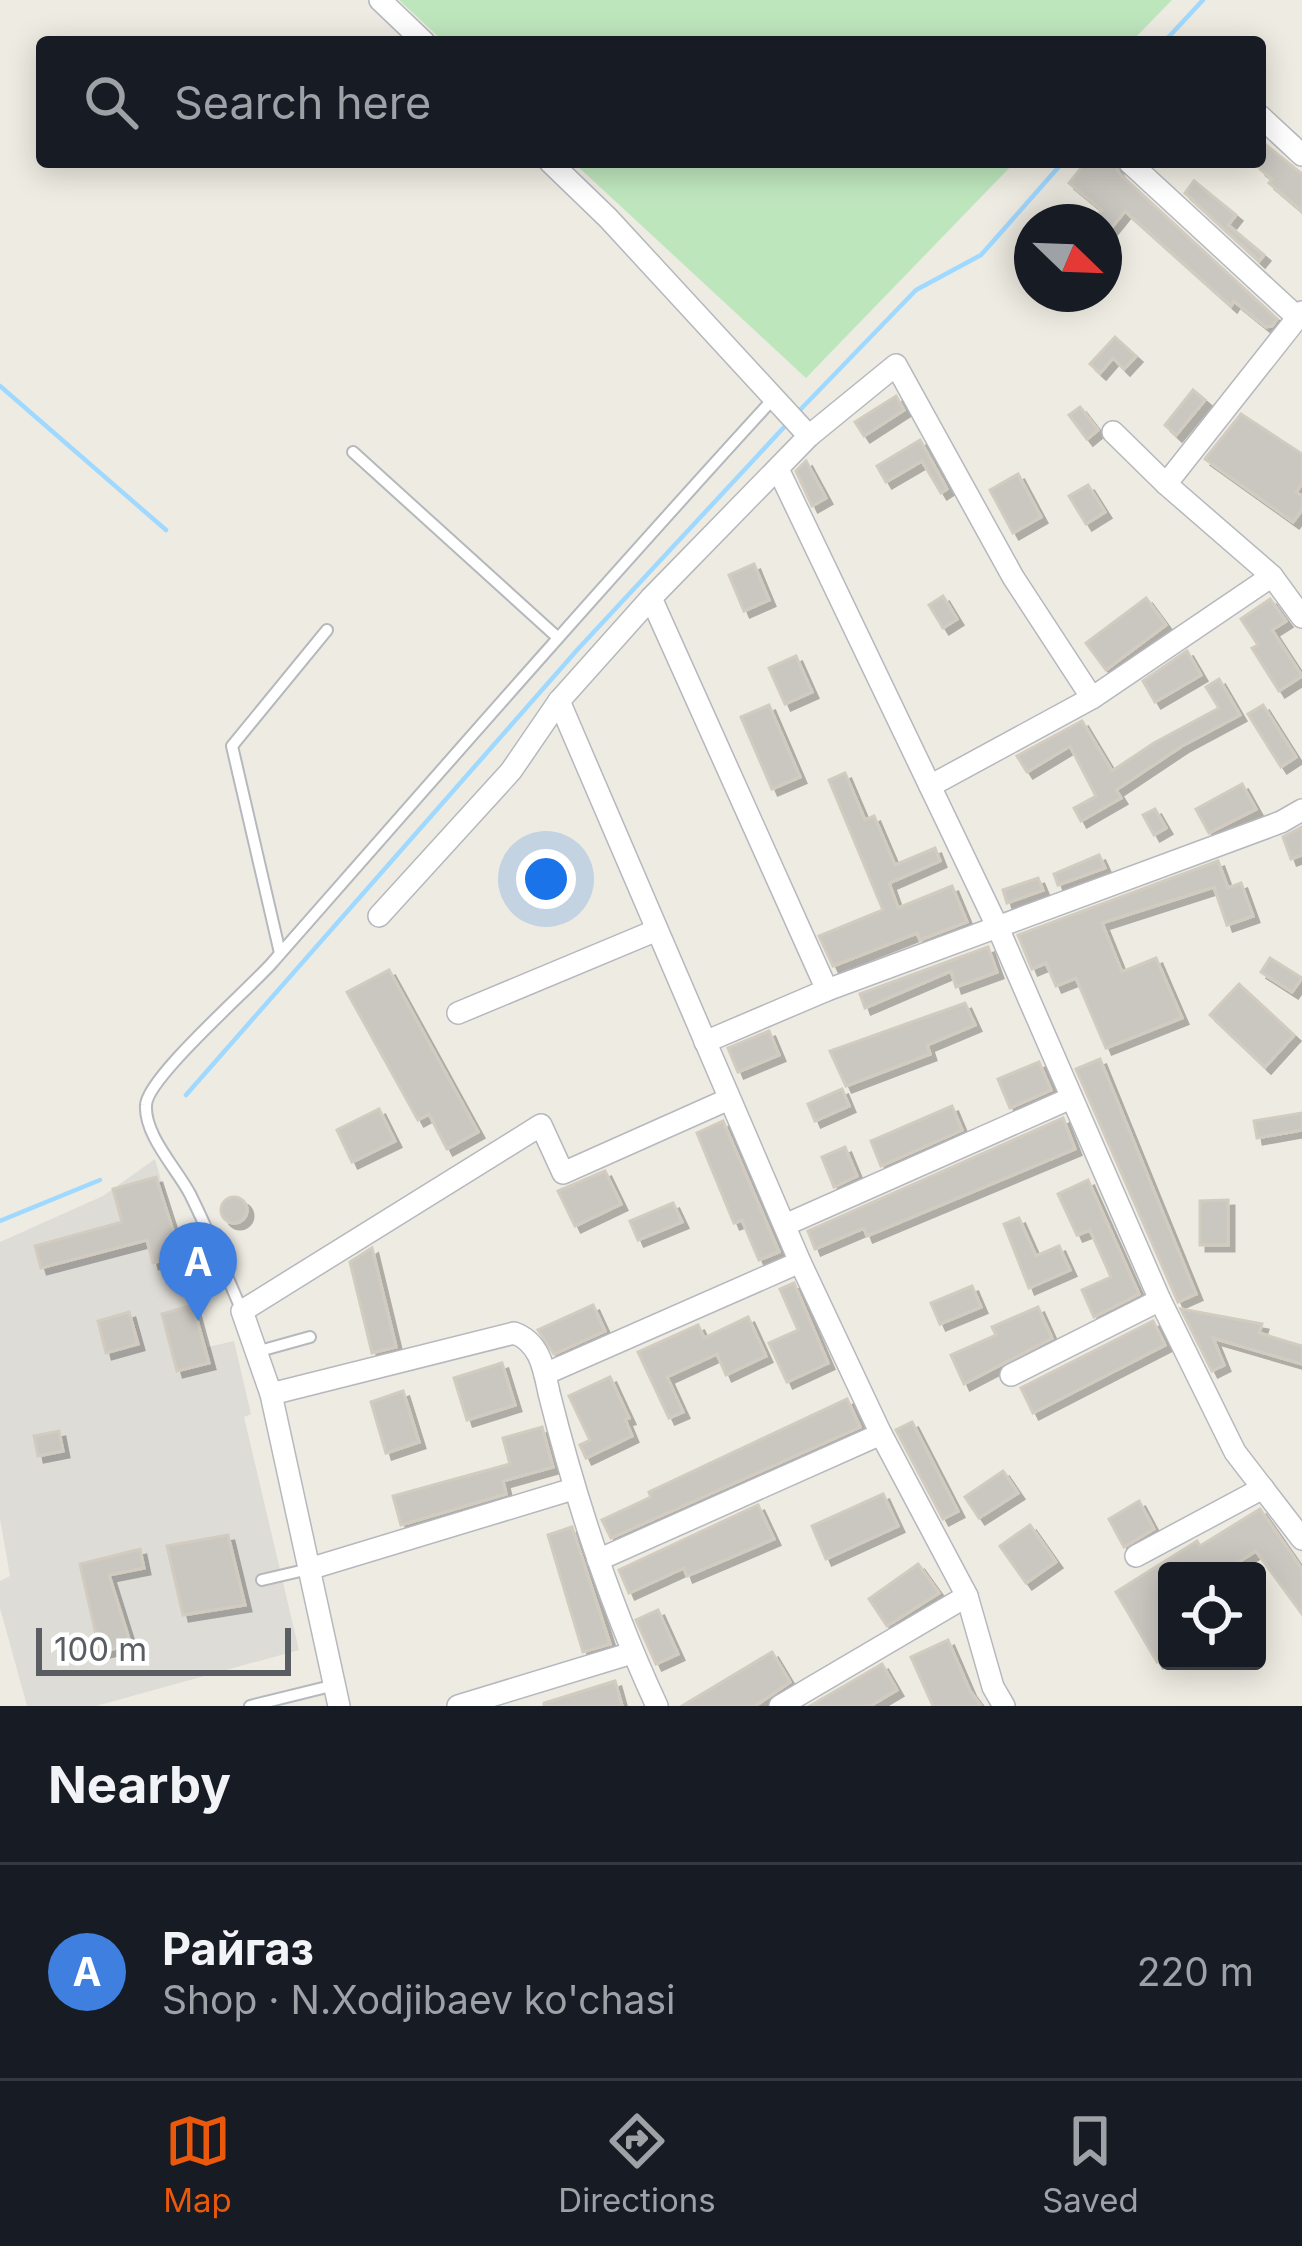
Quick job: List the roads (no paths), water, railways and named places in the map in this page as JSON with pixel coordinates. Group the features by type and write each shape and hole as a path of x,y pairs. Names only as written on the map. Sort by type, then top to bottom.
{"street":[{"path":"380,0 418,36"},
{"path":"1266,121 1302,154"},
{"path":"556,168 792,418"},
{"path":"1136,168 1300,315 1166,484"},
{"path":"380,916 511,772 559,700 778,469 792,418 896,365 1013,577 1092,698"},
{"path":"1113,431 1272,576 1302,616"},
{"path":"778,469 998,928 1160,1300 1235,1452 1302,1539"},
{"path":"930,786 1092,698 1272,576"},
{"path":"651,598 827,990"},
{"path":"559,700 800,1262 881,1434 967,1597 993,1687 1004,1706"},
{"path":"705,1042 827,990 1281,822 1302,810"},
{"path":"458,1012 657,930"},
{"path":"785,1225 1071,1098"},
{"path":"337,1695 271,1394 242,1311 541,1125 563,1173 729,1099"},
{"path":"545,1374 800,1262"},
{"path":"1011,1375 1160,1300"},
{"path":"271,1394 514,1333 534,1346 573,1489 632,1653 657,1706"},
{"path":"598,1559 881,1434"},
{"path":"1136,1556 1263,1488"},
{"path":"309,1569 573,1489"},
{"path":"780,1706 967,1597"},
{"path":"458,1706 632,1653"}],"lane":[{"path":"242,1311 189,1192 159,1143 145,1109 148,1096 280,953 556,636 792,418"},
{"path":"352,452 556,636"},
{"path":"280,953 232,746 327,630"},
{"path":"256,1352 310,1336"},
{"path":"262,1580 309,1569"},
{"path":"250,1706 337,1695"}],"waterway":[{"path":"1170,36 1203,0"},
{"path":"799,411 916,290 981,255 1058,168"},
{"path":"0,386 166,530"},
{"path":"186,1095 578,649 787,424"},
{"path":"0,1221 100,1180"}],"place":[{"name":"Райгаз","path":"198,1321"}]}
